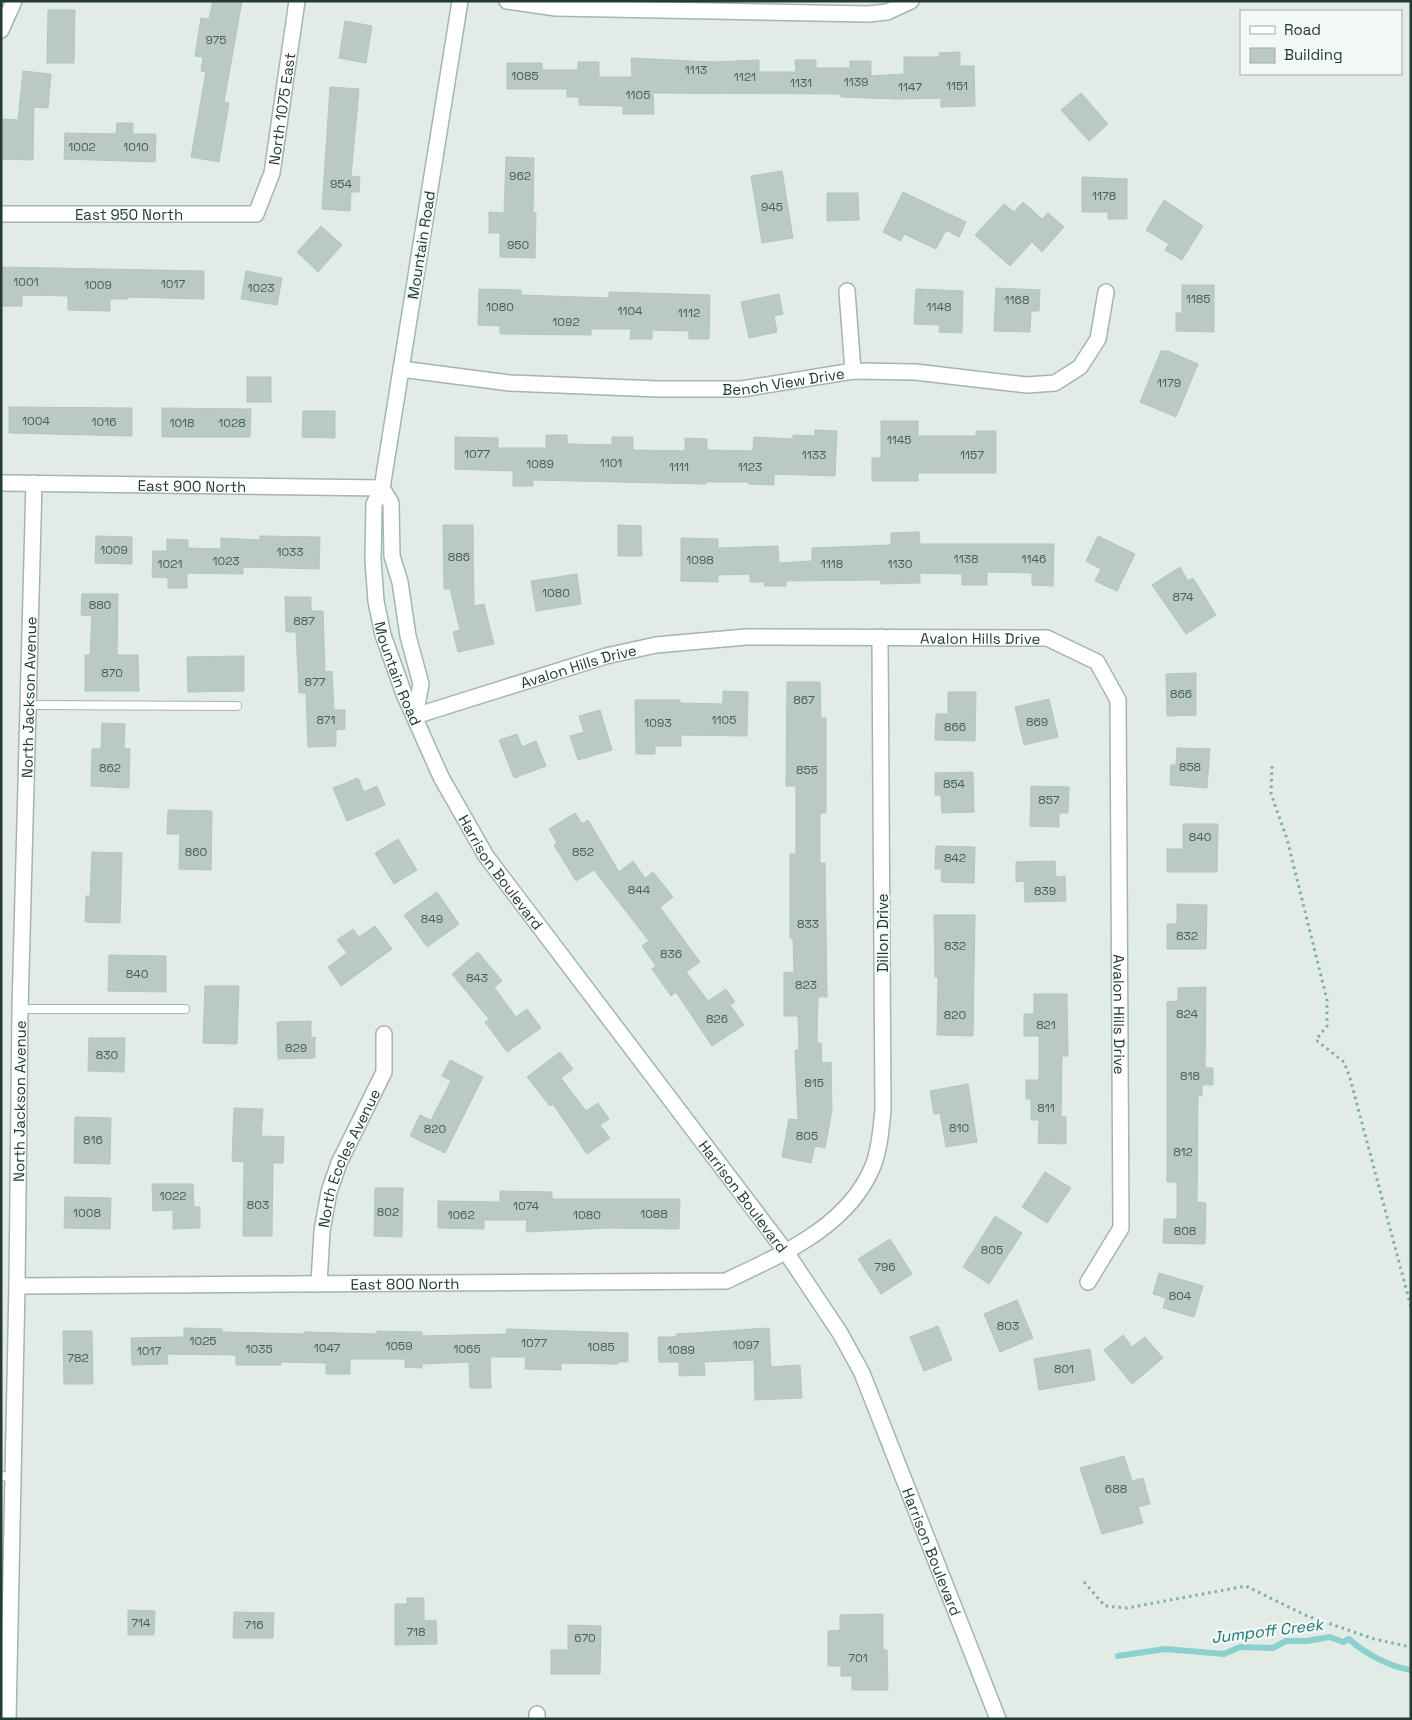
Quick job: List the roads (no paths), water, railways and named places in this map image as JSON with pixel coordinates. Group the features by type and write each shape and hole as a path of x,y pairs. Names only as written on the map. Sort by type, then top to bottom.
{"street":[{"path":"1,30 14,1"},
{"name":"North 1075 East","path":"256,214 272,173 297,1"},
{"name":"Mountain Road","path":"415,716 404,694 383,635 376,601 373,560 374,504 382,488 460,1"},
{"path":"507,1 556,8 868,14 887,12 911,1"},
{"name":"East 950 North","path":"1,214 256,214"},
{"path":"846,291 853,371"},
{"name":"Bench View Drive","path":"401,369 519,384 658,389 742,389 853,371 915,372 1027,385 1055,383 1080,367 1098,339 1106,292"},
{"name":"East 900 North","path":"1,483 382,488"},
{"name":"North Jackson Avenue","path":"8,1719 7,1476 17,1286 20,1009 34,484"},
{"name":"Mountain Road","path":"382,488 391,504 392,556 400,582 408,636 421,684 415,716"},
{"name":"Avalon Hills Drive","path":"415,716 606,656 656,645 746,637 1047,638 1097,662 1118,700 1121,1228 1088,1282"},
{"name":"Dillon Drive","path":"786,1252 838,1217 861,1190 874,1165 880,1140 883,1110 880,637"},
{"name":"Harrison Boulevard","path":"415,716 441,777 486,856 786,1252 840,1333 862,1373 998,1719"},
{"name":"North Eccles Avenue","path":"319,1284 322,1231 329,1192 339,1163 384,1072 384,1034"},
{"name":"East 800 North","path":"17,1286 726,1281 786,1252"}],"lane":[{"path":"28,705 238,706"},
{"path":"20,1009 185,1009"}],"waterway":[{"name":"Jumpoff Creek","path":"1118,1656 1165,1649 1224,1654 1240,1647 1273,1648 1286,1641 1307,1641 1330,1637 1343,1642 1349,1639 1378,1659 1411,1670"}]}
